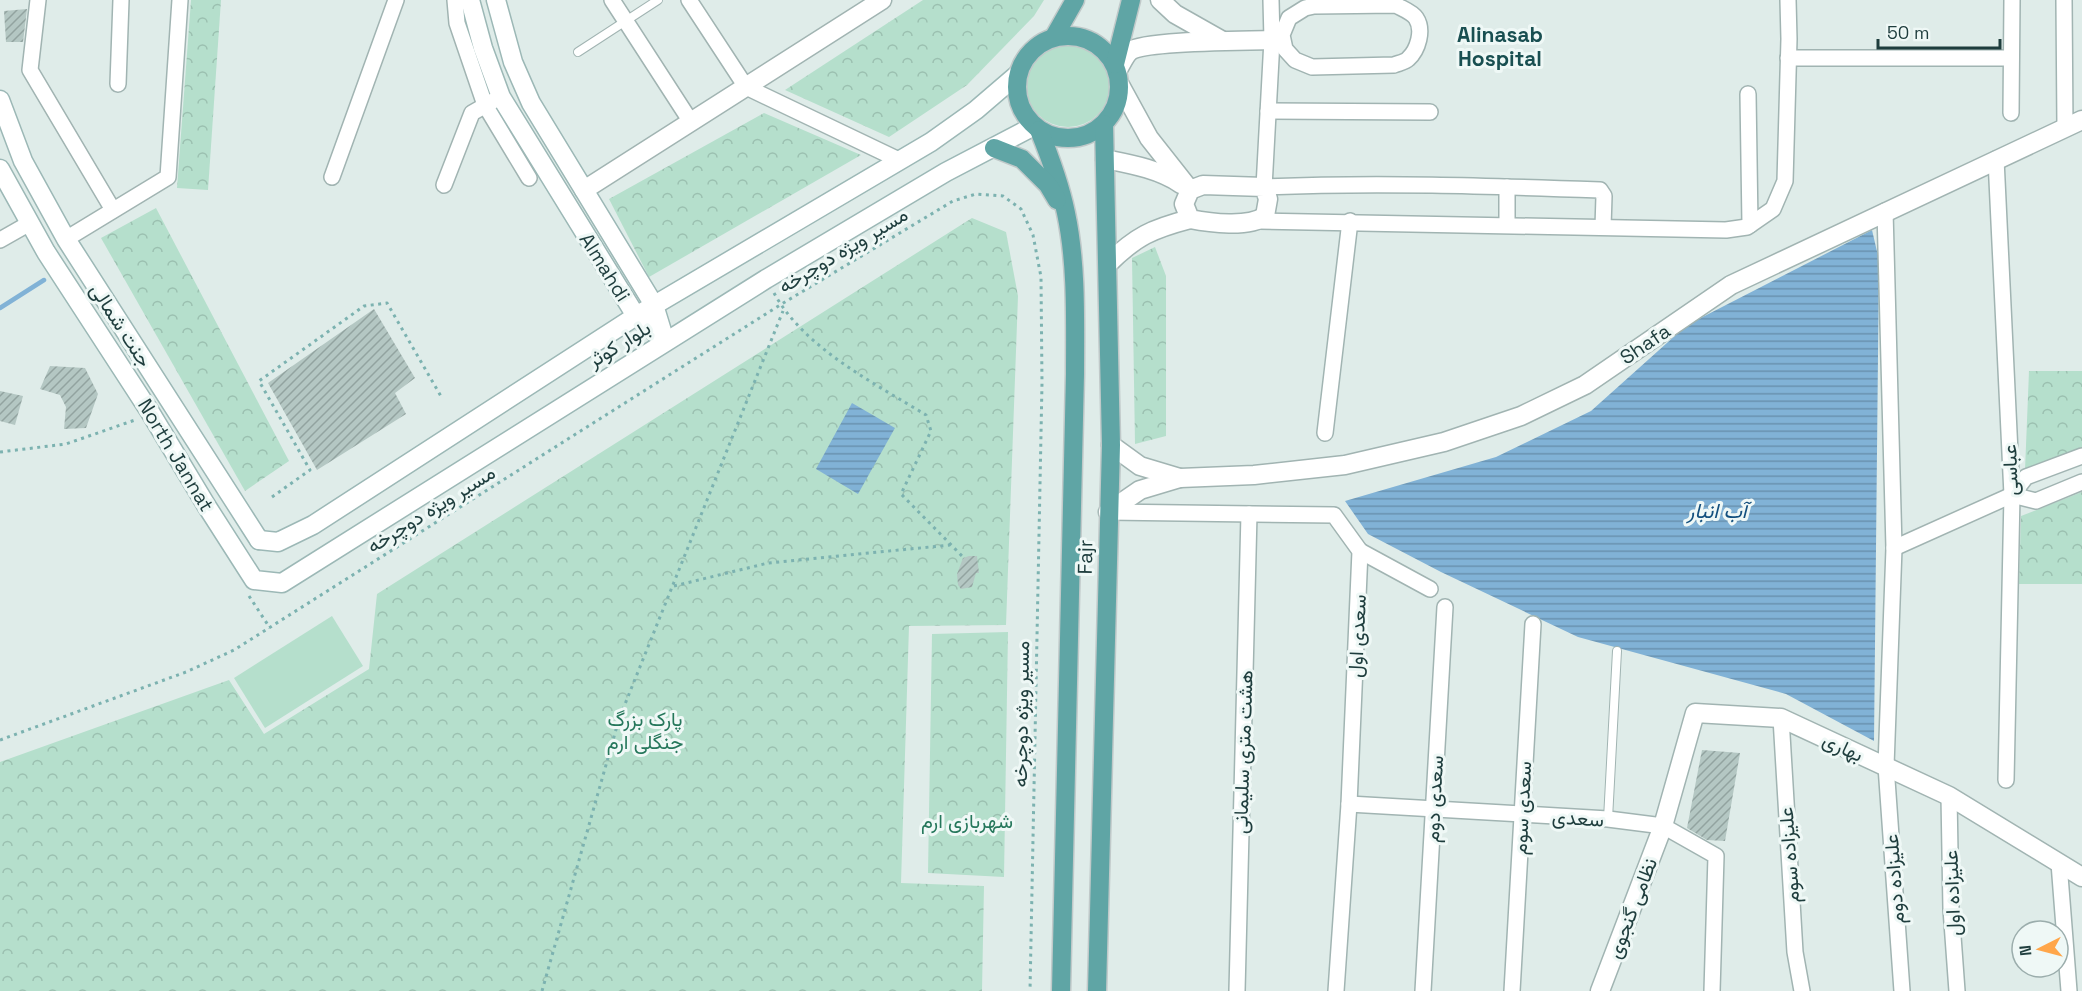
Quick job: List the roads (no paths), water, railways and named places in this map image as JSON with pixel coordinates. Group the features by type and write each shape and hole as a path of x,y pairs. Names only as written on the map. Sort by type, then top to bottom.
{"main road":[{"name":"Almahdi","path":"470,0 483,48 493,101 636,316 665,342"},
{"name":"Almahdi","path":"496,0 513,62 531,103 654,306 665,342"},
{"path":"584,190 882,0"},
{"path":"1075,0 1054,37 1025,58 1018,74 1016,88 1025,115 1037,128 1055,137 1073,139 1090,134 1104,124 1113,113 1119,99 1117,73 1131,0"},
{"path":"1164,2 1175,14 1225,42"},
{"path":"1054,37 1075,36 1095,42 1106,52 1149,138 1190,190"},
{"path":"1117,73 1130,51 1142,46 1194,42 1278,45"},
{"name":"بلوار کوثر","path":"260,540 278,542 313,525 636,316 931,142 976,110 1018,74"},
{"name":"جنت شمالی","path":"0,100 23,161 66,240 260,540"},
{"name":"Fajr","path":"1097,991 1111,445 1104,124"},
{"name":"Shafa","path":"1180,478 1254,475 1345,465 1444,442 1521,416 1585,385 1731,285 2074,124"},
{"name":"بلوار کوثر","path":"239,557 254,579 282,583 766,279 946,172 1037,128"},
{"name":"Fajr","path":"1037,128 1059,185 1067,215 1072,263 1075,374 1061,991"},
{"path":"994,148 1022,159 1048,185 1067,215"},
{"path":"1105,159 1158,172 1190,190"},
{"name":"North Jannat","path":"0,169 46,252 150,412 239,557"},
{"path":"1108,264 1134,240 1150,231 1190,219 1206,223 1259,221 1265,216 1268,199 1264,187 1203,185 1190,190 1184,204 1190,219"},
{"path":"1111,445 1140,466 1180,478"},
{"path":"1108,512 1140,490 1180,478"},
{"path":"239,557 260,540"},
{"name":"بهاری","path":"1663,826 1695,713 1781,718 1949,796 2082,877"},
{"name":"نظامی گنجوی","path":"1600,991 1663,826"}],"street":[{"path":"38,0 30,70 113,210"},
{"path":"118,84 121,0"},
{"path":"66,240 168,177 180,0"},
{"path":"332,177 396,0"},
{"path":"455,0 457,23 529,178"},
{"path":"612,0 691,122"},
{"path":"689,0 746,87 899,160"},
{"path":"1271,0 1278,45 1295,60 1312,67 1394,65 1407,60 1417,48 1419,35 1418,20 1414,15 1396,5 1314,6 1305,8 1289,18 1278,45 1268,111 1264,187 1305,185 1600,190 1604,196 1602,227"},
{"path":"1259,221 1726,230 1750,225 1773,209 1785,181 1788,0"},
{"path":"2010,113 2012,0"},
{"path":"2064,0 2074,124"},
{"path":"1788,58 2011,58"},
{"path":"1748,94 1750,225"},
{"path":"444,185 472,113 493,101"},
{"path":"1268,111 1430,112"},
{"name":"عباسی","path":"1996,159 2012,495 2006,780"},
{"path":"1507,187 1507,225"},
{"name":"علیزاده دوم","path":"1885,211 1894,548 1886,766 1902,991"},
{"path":"1325,433 1350,221"},
{"path":"0,240 30,223"},
{"path":"1894,548 2012,495 2026,477 2082,456"},
{"path":"2012,495 2036,501 2082,482"},
{"path":"1108,512 1334,515 1360,551 1430,589"},
{"name":"هشت متری سلیمانی","path":"1237,991 1249,514"},
{"name":"سعدی اول","path":"1336,991 1349,804 1360,551"},
{"name":"سعدی دوم","path":"1423,991 1445,607"},
{"name":"سعدی سوم","path":"1512,991 1533,624"},
{"name":"علیزاده سوم","path":"1781,718 1795,952 1802,991"},
{"name":"علیزاده اول","path":"1949,796 1957,991"},
{"name":"سعدی","path":"1349,804 1608,819 1663,826"},
{"path":"1663,826 1716,856 1713,991"},
{"path":"2059,863 2069,991"}],"lane":[{"path":"578,52 657,0"},
{"path":"1608,819 1617,651"}],"water":[{"name":"آب انبار","path":"1872,230 1879,260 1874,741 1786,694 1578,637 1441,572 1368,534 1345,501 1496,457 1591,411 1687,325"},
{"path":"852,403 895,428 858,494 816,469"}],"waterway":[{"path":"0,308 44,280"}],"district":[{"name":"Alinasab Hospital","path":"1500,47"}],"park label":[{"name":"پارک بزرگ جنگلی ارم","path":"645,730"},
{"name":"شهربازی ارم","path":"967,821"}]}
